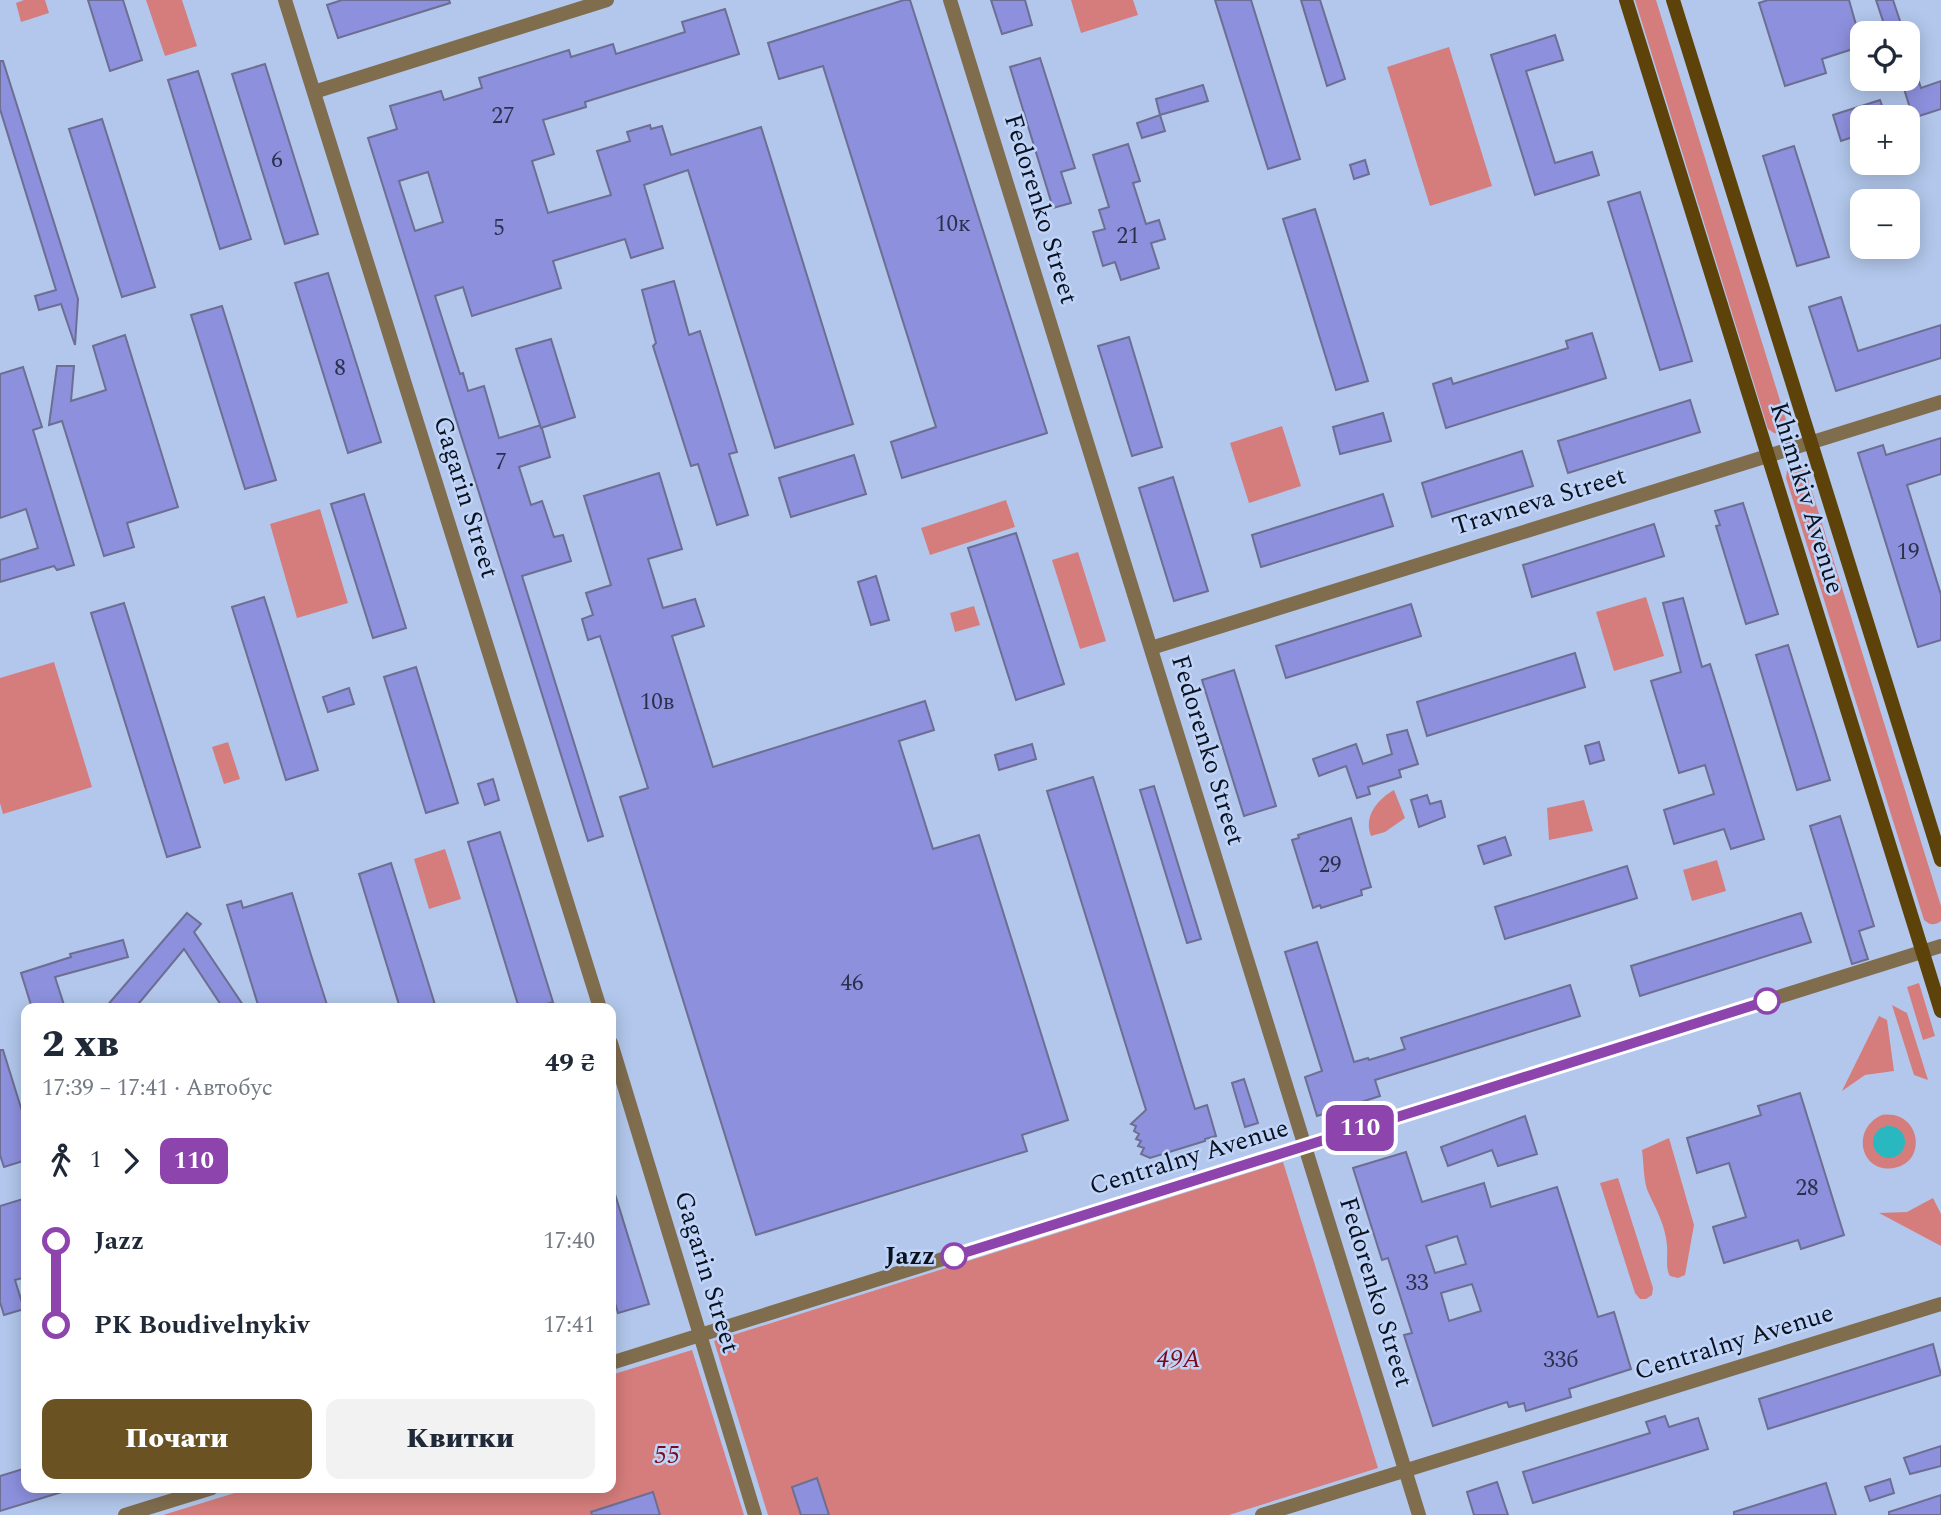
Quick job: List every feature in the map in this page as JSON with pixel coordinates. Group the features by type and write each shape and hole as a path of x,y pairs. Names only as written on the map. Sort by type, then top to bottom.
{"main road":[{"name":"Khimikiv Avenue","path":"1626,0 1941,1011"},
{"name":"Khimikiv Avenue","path":"1673,0 1941,860"}],"street":[{"name":"Gagarin Street","path":"285,0 598,1003"},
{"path":"314,92 607,0"},
{"name":"Fedorenko Street","path":"950,0 1419,1515"},
{"name":"Travneva Street","path":"1151,648 1941,402"},
{"name":"Centralny Avenue","path":"616,1361 1941,946"},
{"name":"Gagarin Street","path":"616,1059 755,1515"},
{"name":"Centralny Avenue","path":"1262,1515 1941,1304"},
{"path":"125,1515 196,1493"}],"green space":[{"path":"24,0 45,0 49,13 21,22 16,3"},
{"path":"146,0 182,0 197,46 165,56"},
{"path":"1071,0 1133,0 1138,15 1081,33"},
{"path":"1635,0 1656,0 1787,423 1786,429 1780,434 1768,429"},
{"path":"1449,47 1492,186 1430,206 1387,67"},
{"path":"1282,426 1301,486 1249,503 1230,443"},
{"path":"1793,466 1801,467 1806,472 1941,906 1941,921 1936,924 1924,920 1786,478 1787,471"},
{"path":"1006,500 1015,527 930,555 921,528"},
{"path":"320,509 348,603 297,618 270,524"},
{"path":"1078,552 1106,641 1080,649 1052,560"},
{"path":"1646,597 1664,656 1614,671 1596,612"},
{"path":"974,606 980,625 955,632 950,613"},
{"path":"54,662 92,787 3,814 0,803 0,678"},
{"path":"228,742 240,779 224,784 212,747"},
{"path":"1394,790 1405,818 1385,832 1371,836 1369,822 1373,809"},
{"path":"1584,800 1593,831 1549,840 1547,808"},
{"path":"445,849 461,899 429,909 414,859"},
{"path":"1717,860 1726,891 1692,901 1683,870"},
{"path":"1919,983 1935,1036 1923,1040 1907,987"},
{"path":"1892,1005 1907,1013 1928,1080 1914,1075"},
{"path":"1879,1016 1887,1020 1894,1071 1865,1075 1842,1091"},
{"path":"1882,1115 1895,1115 1905,1120 1915,1137 1916,1147 1912,1156 1905,1164 1894,1168 1883,1168 1874,1164 1867,1158 1864,1149 1866,1130"},
{"path":"1669,1138 1694,1225 1685,1275 1678,1278 1668,1273 1666,1238 1647,1189 1642,1150"},
{"name":"49А","path":"1283,1162 1378,1468 1229,1515 768,1515 714,1341"},
{"path":"1618,1178 1653,1288 1652,1295 1646,1299 1640,1299 1635,1293 1600,1183"},
{"path":"1933,1198 1941,1214 1941,1246 1879,1213 1907,1212"},
{"name":"55","path":"692,1350 744,1515 163,1515 235,1493 616,1493 616,1373"}],"shaded area":[{"path":"1889,1126 1900,1131 1905,1142 1900,1153 1889,1158 1878,1153 1873,1142 1878,1131"}],"building":[{"path":"88,0 123,0 142,60 110,71"},
{"path":"342,0 449,0 450,3 338,38 327,5"},
{"path":"910,0 1047,433 902,478 891,442 936,427 823,66 779,79 768,43"},
{"path":"991,0 1025,0 1032,25 1002,34"},
{"path":"1215,0 1251,0 1300,159 1268,169"},
{"path":"1301,0 1320,0 1345,79 1327,86"},
{"path":"1768,0 1849,0 1855,21 1850,21 1850,50 1822,59 1826,73 1785,86 1759,3"},
{"path":"1876,0 1893,0 1900,21 1883,21"},
{"path":"725,9 739,54 585,102 586,107 543,120 554,154 532,161 548,213 611,195 597,151 630,141 627,132 650,125 651,129 662,126 671,155 761,127 853,424 775,448 688,170 644,185 663,248 631,258 625,239 553,261 561,288 472,316 463,287 435,296 460,374 463,373 468,391 484,386 499,438 541,425 550,457 519,467 531,505 542,501 554,537 563,535 571,561 522,576 603,836 588,841 368,138 397,129 390,106 441,91 444,100 482,88 479,78 569,50 571,57 613,44 616,54 685,32 682,22","holes":["428,172 443,222 415,231 399,181"]},
{"path":"1555,35 1563,60 1526,71 1555,163 1592,152 1599,175 1535,195 1491,55"},
{"path":"1040,58 1075,168 1061,172 1071,203 1053,208 1010,67"},
{"path":"0,61 3,61 78,299 75,345 61,304 39,310 35,296 56,290 0,109"},
{"path":"265,64 318,234 285,244 232,74"},
{"path":"198,71 251,239 220,249 168,80"},
{"path":"1941,81 1941,109 1920,116 1920,105 1909,105 1905,91 1920,91 1920,85 1921,88"},
{"path":"1203,85 1208,101 1160,115 1156,99"},
{"path":"1880,100 1882,105 1864,105"},
{"path":"1850,110 1850,138 1841,141 1833,115"},
{"path":"1160,115 1165,131 1142,138 1137,123"},
{"path":"102,119 155,287 122,297 69,129"},
{"path":"1128,144 1140,181 1133,183 1146,224 1159,220 1165,239 1151,243 1159,268 1121,280 1115,262 1103,266 1093,232 1105,229 1099,210 1109,207 1093,155"},
{"path":"1794,146 1829,257 1797,266 1763,156"},
{"path":"1365,160 1369,174 1354,179 1350,165"},
{"path":"1640,192 1692,361 1660,370 1608,202"},
{"path":"1315,209 1368,381 1336,390 1283,219"},
{"path":"328,273 381,442 348,453 295,283"},
{"path":"674,281 689,335 700,331 737,452 729,454 748,515 717,525 698,464 691,466 653,346 656,343 642,290"},
{"path":"1841,297 1858,351 1941,325 1941,358 1836,391 1809,307"},
{"path":"222,306 276,480 245,489 191,315"},
{"path":"1592,333 1606,378 1446,428 1433,384 1451,378 1453,384 1568,348 1566,341"},
{"path":"125,335 178,507 127,523 134,547 104,556 62,421 49,425 57,366 74,366 71,401 106,390 93,346"},
{"path":"1129,337 1162,447 1132,456 1098,346"},
{"path":"551,339 575,417 541,428 516,349"},
{"path":"23,367 42,427 33,430 74,565 57,570 54,566 0,582 0,560 38,548 26,509 0,518 0,374"},
{"path":"1690,400 1700,432 1568,473 1558,441"},
{"path":"1383,413 1391,441 1340,454 1333,427"},
{"path":"1941,438 1941,474 1907,485 1941,595 1941,640 1918,647 1858,453 1883,445 1886,455"},
{"path":"1522,451 1533,486 1432,517 1422,483"},
{"path":"854,455 866,494 791,517 779,478"},
{"name":"Jazz","path":"659,473 682,549 648,559 663,608 695,599 704,626 672,636 713,767 925,701 934,730 899,741 933,849 979,835 1068,1120 1022,1135 1027,1151 756,1235 620,797 648,788 600,636 588,640 582,619 593,615 586,593 611,585 584,496"},
{"path":"1173,477 1208,591 1174,601 1139,488"},
{"path":"364,494 406,628 373,638 331,504"},
{"path":"1383,494 1393,526 1261,567 1252,535"},
{"path":"1743,503 1778,614 1746,624 1716,526 1720,525 1715,511"},
{"path":"1654,524 1664,556 1532,597 1523,565"},
{"path":"1016,533 1064,684 1016,700 968,548"},
{"path":"876,576 889,620 871,625 858,582"},
{"path":"264,597 318,770 286,780 232,607"},
{"path":"1683,598 1702,667 1710,664 1764,839 1731,849 1724,829 1674,844 1664,810 1714,794 1705,765 1679,773 1651,681 1681,672 1663,603"},
{"path":"124,603 200,847 167,857 91,613"},
{"path":"1411,604 1421,636 1286,678 1276,646"},
{"path":"1788,645 1830,780 1797,790 1756,655"},
{"path":"1575,653 1585,687 1427,736 1417,702"},
{"path":"416,667 458,803 426,813 384,677"},
{"path":"1234,670 1276,806 1244,816 1202,680"},
{"path":"349,688 354,704 328,712 323,697"},
{"path":"1407,730 1418,764 1399,770 1401,777 1368,787 1370,794 1357,798 1346,766 1319,776 1313,759 1356,744 1363,764 1392,754 1387,735"},
{"path":"1599,742 1604,760 1590,764 1585,746"},
{"path":"1032,744 1036,759 999,770 995,755"},
{"path":"1093,777 1195,1109 1207,1105 1216,1136 1150,1158 1141,1154 1144,1148 1138,1146 1141,1141 1136,1139 1139,1134 1134,1131 1136,1126 1131,1124 1146,1110 1047,791"},
{"path":"493,779 499,800 485,805 478,784"},
{"path":"1154,786 1201,939 1187,943 1140,790"},
{"path":"1427,795 1430,804 1441,801 1445,817 1419,827 1411,800"},
{"path":"1840,816 1874,926 1859,931 1868,959 1852,964 1810,826"},
{"path":"1351,818 1371,887 1361,890 1362,895 1313,908 1292,840 1299,838 1298,835"},
{"path":"500,832 553,1002 517,1003 468,842"},
{"path":"1505,837 1511,855 1484,864 1478,846"},
{"path":"391,863 434,1003 398,1003 359,874"},
{"path":"1627,866 1637,898 1505,939 1495,907"},
{"path":"292,893 326,1003 257,1003 227,905 241,901 243,908"},
{"path":"187,913 201,924 194,932 242,1003 220,1003 184,949 139,1003 109,1003"},
{"path":"1801,913 1811,942 1640,996 1631,966"},
{"path":"123,940 128,957 55,977 63,1003 30,1003 21,973 71,957 70,954"},
{"path":"1317,942 1354,1062 1405,1049 1401,1038 1570,985 1580,1016 1375,1080 1380,1096 1317,1116 1305,1077 1322,1071 1285,952"},
{"path":"0,1050 3,1050 21,1108 21,1162 4,1167 0,1155"},
{"path":"1244,1079 1258,1123 1245,1127 1232,1083"},
{"path":"1800,1093 1844,1235 1801,1249 1798,1240 1724,1263 1713,1227 1746,1217 1729,1163 1697,1173 1687,1138 1761,1115 1758,1106"},
{"path":"1525,1116 1537,1154 1498,1166 1492,1150 1448,1166 1441,1147"},
{"path":"1406,1152 1422,1202 1484,1183 1491,1207 1557,1187 1598,1317 1614,1312 1631,1369 1569,1389 1571,1397 1526,1411 1524,1403 1509,1407 1507,1402 1433,1426 1404,1335 1412,1333 1388,1258 1382,1260 1353,1168","holes":["1457,1236 1466,1264 1435,1273 1426,1246","1472,1284 1481,1311 1449,1321 1441,1293"]},
{"path":"616,1197 649,1304 618,1313 616,1306"},
{"path":"21,1200 21,1278 15,1280 21,1310 4,1315 0,1302 0,1206"},
{"path":"1933,1344 1941,1375 1768,1429 1759,1399"},
{"path":"1665,1416 1669,1427 1698,1418 1708,1449 1533,1503 1523,1472 1650,1433 1646,1422"},
{"path":"1941,1446 1941,1466 1910,1474 1904,1458"},
{"path":"21,1470 21,1493 58,1493 0,1511 0,1476"},
{"path":"817,1478 829,1515 801,1515 792,1487"},
{"path":"1890,1479 1894,1493 1870,1501 1865,1487"},
{"path":"1497,1482 1508,1515 1474,1515 1467,1492"},
{"path":"1826,1483 1836,1515 1734,1515 1734,1512"},
{"path":"653,1492 660,1515 592,1515 591,1512"},
{"path":"1941,1495 1941,1515 1889,1515 1889,1512"}],"bus line":[{"name":"110","path":"954,1256 1767,1001"}],"place":[{"name":"Jazz","path":"954,1256"}]}
